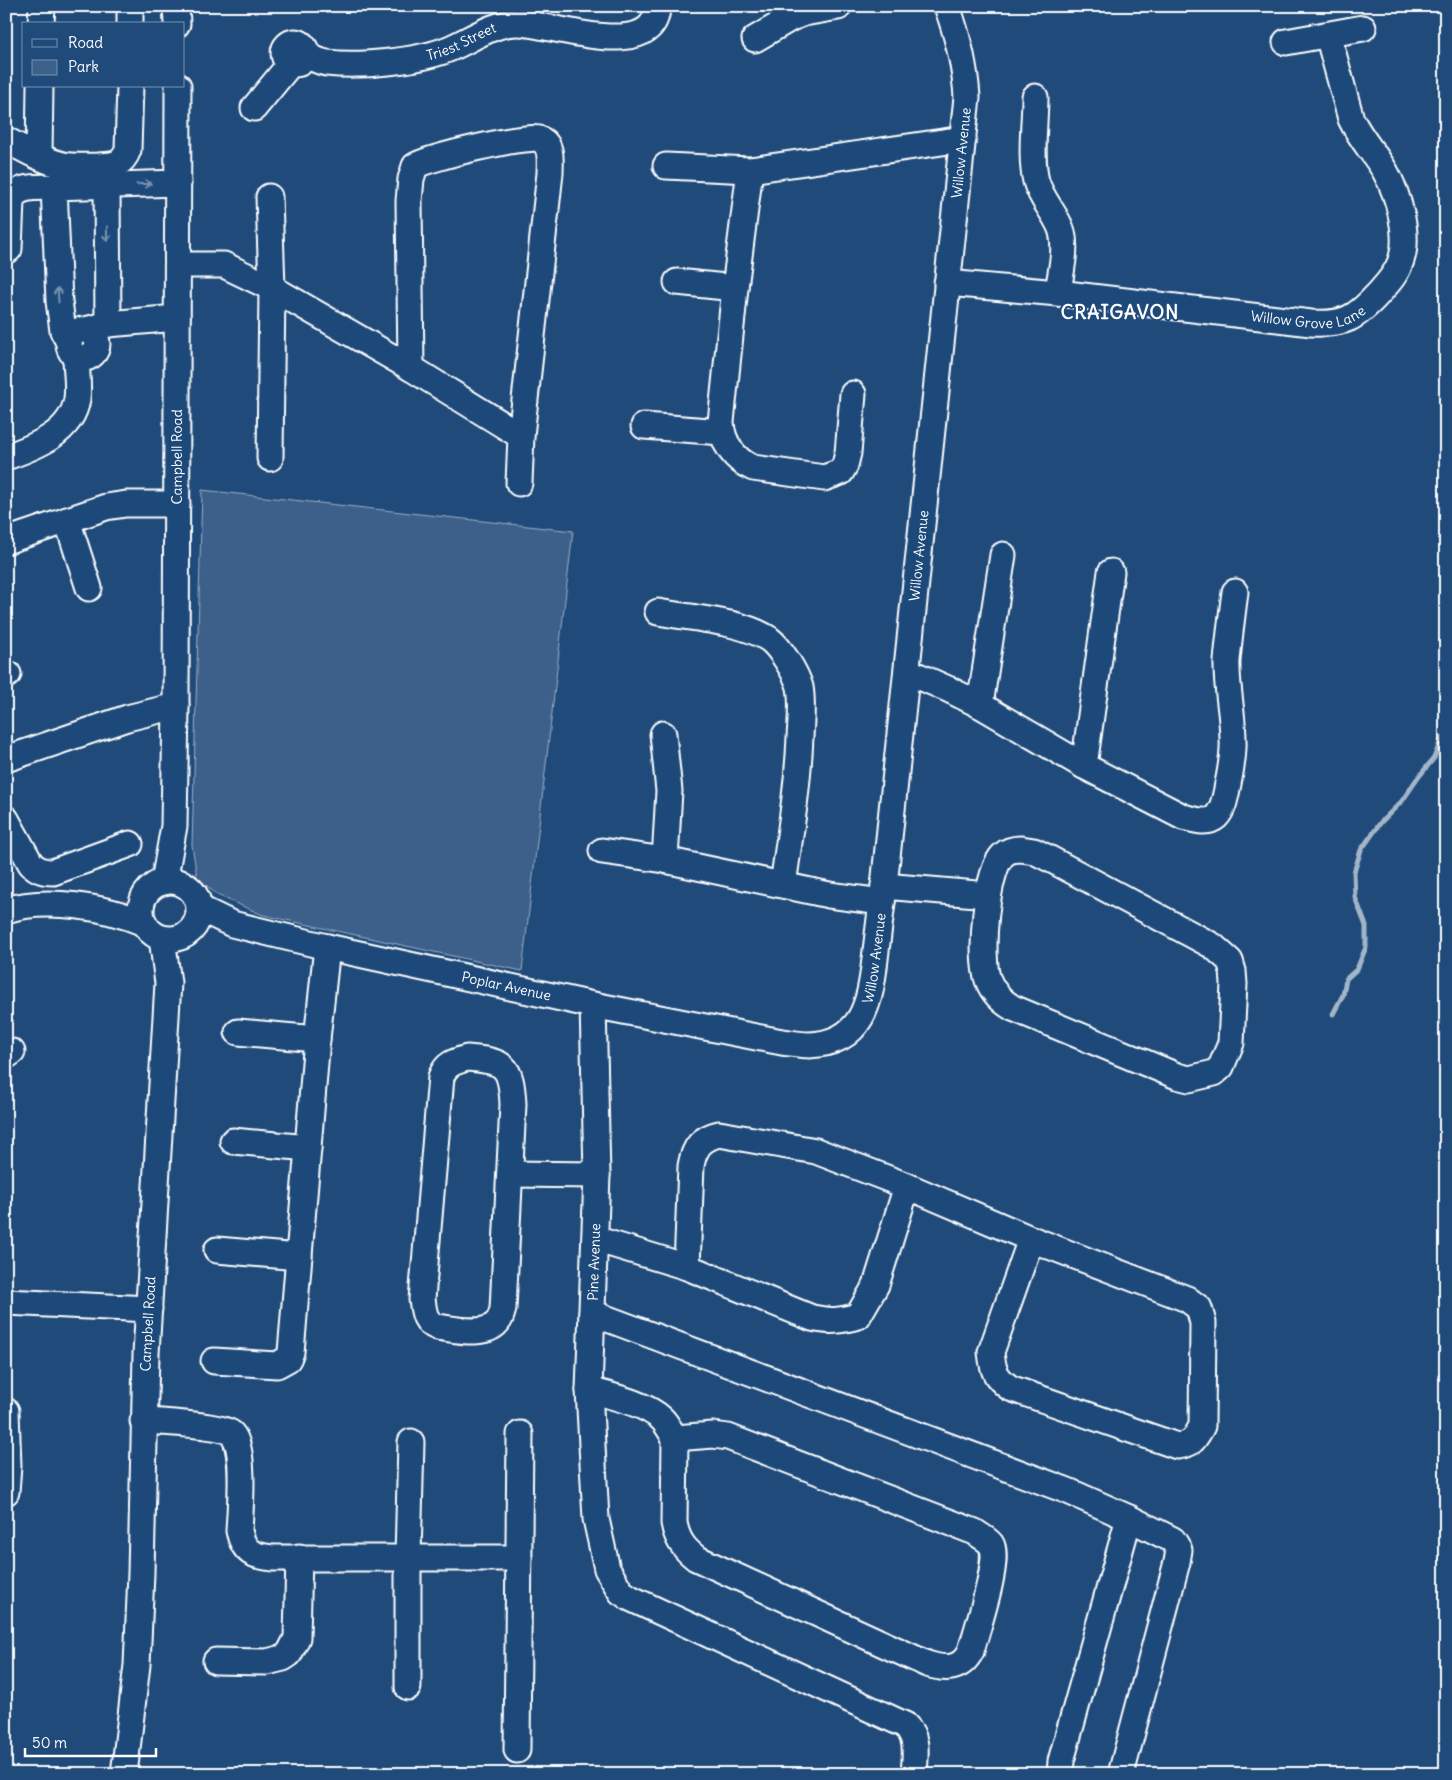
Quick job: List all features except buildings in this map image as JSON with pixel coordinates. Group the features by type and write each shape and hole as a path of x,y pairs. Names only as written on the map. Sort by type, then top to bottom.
{"street":[{"path":"42,6 42,22"},
{"path":"130,6 130,22"},
{"path":"176,6 177,22"},
{"name":"Triest Street","path":"254,108 298,59 341,64 410,58 434,54 496,27 519,23 594,35 634,36 644,32 654,24 657,16 657,6"},
{"name":"Willow Avenue","path":"782,1042 807,1045 833,1040 853,1029 860,1021 867,1006 873,981 967,97 966,70 958,37 947,6"},
{"path":"755,39 802,9 838,7"},
{"path":"1286,42 1363,28"},
{"name":"Willow Grove Lane","path":"947,283 1058,293 1325,324 1352,319 1395,274 1404,248 1403,225 1395,195 1385,172 1351,120 1328,34"},
{"path":"39,156 40,88"},
{"path":"6,140 56,164 78,167 111,165 120,162 126,156 128,150 130,88"},
{"name":"Campbell Road","path":"172,882 176,706 178,88"},
{"path":"1035,97 1034,167 1036,181 1041,194 1062,231 1063,254 1058,293"},
{"path":"412,368 409,201 411,179 415,166 429,159 517,140 540,139 549,150 550,173 521,436 519,483"},
{"path":"666,166 750,170 963,139"},
{"path":"750,170 735,288 721,422 722,432 734,456 753,468 818,478 830,477 841,472 846,459 853,394"},
{"path":"10,249 11,201 13,195 20,190 27,188 178,183"},
{"path":"6,457 35,445 61,429 69,421 73,412 88,342 107,186"},
{"path":"54,187 59,301 63,331 88,342 178,326"},
{"path":"269,197 272,288 270,458"},
{"path":"178,265 224,265 272,288 412,368 521,436"},
{"path":"677,282 735,288"},
{"path":"644,426 722,432"},
{"path":"6,542 94,511 126,504 177,504"},
{"path":"67,520 89,588"},
{"path":"980,705 1003,555"},
{"path":"1084,766 1111,572"},
{"path":"907,671 980,705 1084,766 1183,816 1198,821 1209,820 1215,818 1221,810 1224,801 1234,742 1227,684 1227,660 1235,592"},
{"path":"658,612 732,625 770,640 786,660 800,686 802,708 800,757 783,885"},
{"path":"6,759 128,718 176,706"},
{"path":"663,734 669,792 665,860"},
{"path":"6,819 31,864 36,869 44,872 53,872 130,844"},
{"path":"1021,849 1034,851 1213,946 1230,962 1234,984 1231,1043 1221,1067 1214,1073 1201,1077 1189,1079 1176,1076 1014,1008 1004,1002 991,987 985,966 988,895 997,863 1004,854 1012,850 1021,849"},
{"path":"602,850 665,860 829,895 988,895"},
{"path":"172,882 193,893 197,900 170,922 151,888 172,882"},
{"name":"Poplar Avenue","path":"6,910 25,905 94,907 170,922 232,924 327,947 593,1005 782,1042"},
{"name":"Campbell Road","path":"124,1774 137,1665 144,1421 170,922"},
{"path":"214,1361 277,1366 288,1360 291,1352 327,947"},
{"name":"Pine Avenue","path":"593,1005 597,1175 589,1390 596,1519 607,1568 621,1592 645,1606 905,1725 911,1731 915,1743 914,1774"},
{"path":"238,1032 318,1039"},
{"path":"467,1058 490,1060 502,1066 508,1073 512,1086 513,1104 510,1174 503,1308 499,1320 486,1330 475,1331 431,1325 425,1317 421,1289 441,1077 445,1067 452,1062 467,1058"},
{"path":"687,1268 691,1166 698,1144 720,1134 816,1151 907,1186 1031,1239 1187,1299 1199,1308 1203,1323 1202,1426 1195,1439 1188,1444 1176,1446 1010,1388 998,1379 993,1368 991,1352 1031,1239"},
{"path":"233,1141 308,1148"},
{"path":"510,1174 597,1175"},
{"path":"595,1239 687,1268 812,1318 828,1322 842,1321 858,1316 876,1285 907,1186"},
{"path":"217,1250 299,1257"},
{"path":"6,1302 149,1309"},
{"path":"592,1313 1068,1491 1129,1518 1172,1540 1179,1550 1121,1774"},
{"path":"589,1390 634,1403 661,1418 675,1438 674,1523 680,1543 696,1558 927,1664 935,1667 952,1668 966,1661 971,1651 992,1571 994,1551 991,1544 985,1538 975,1532 728,1437 713,1435 675,1438"},
{"path":"6,1411 8,1466 6,1492"},
{"path":"144,1421 225,1430 231,1434 238,1446 240,1458 239,1532 242,1542 249,1552 261,1556 299,1557 519,1558"},
{"path":"517,1750 520,1434"},
{"path":"408,1687 408,1557 411,1442"},
{"path":"1060,1774 1061,1761 1129,1518"},
{"path":"216,1661 267,1662 283,1658 289,1654 296,1638 299,1557"}],"green space":[{"path":"202,490 573,531 522,971 263,915 217,895 197,877 192,845"}],"waterway":[{"path":"1333,1014 1343,995 1346,979 1357,969 1366,947 1366,926 1355,897 1354,872 1361,850 1381,822 1402,801 1434,758 1442,738 1446,737"}],"district":[{"name":"CRAIGAVON","path":"1120,312"}]}
